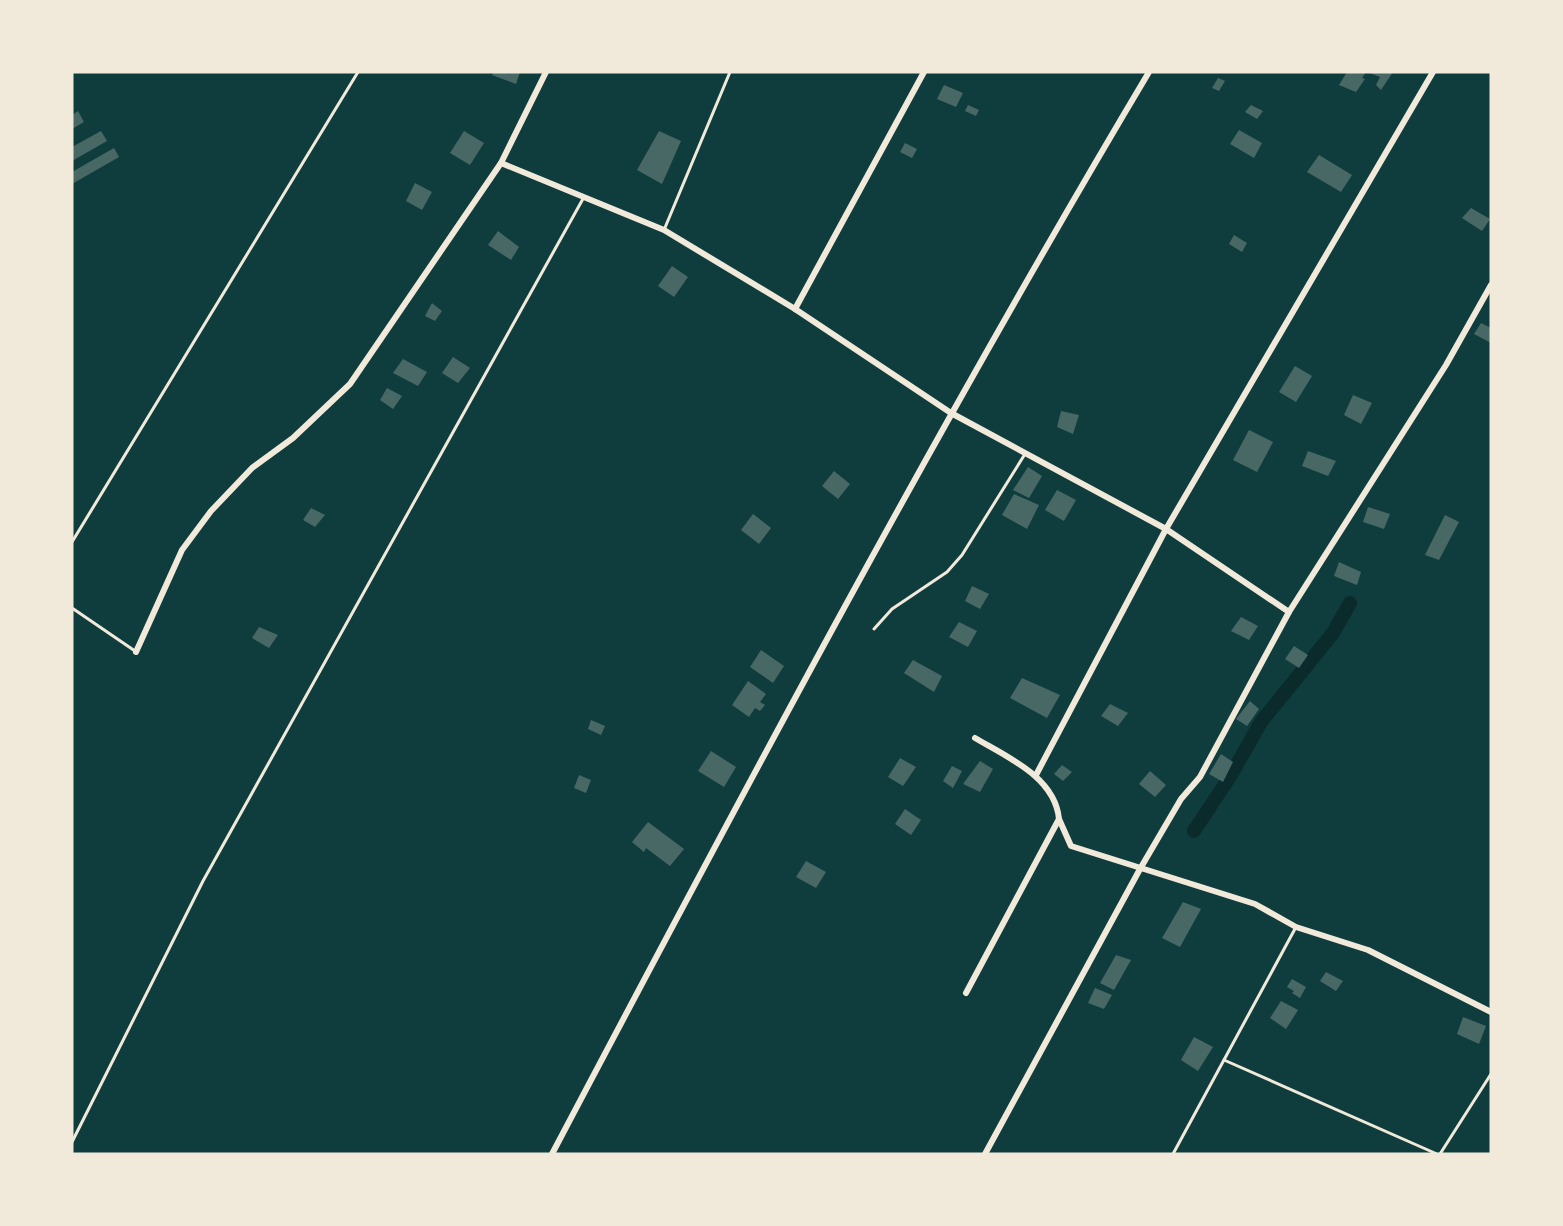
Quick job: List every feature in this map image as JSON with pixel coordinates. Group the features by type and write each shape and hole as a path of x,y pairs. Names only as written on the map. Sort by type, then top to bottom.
{"street":[{"path":"136,652 182,550 210,511 252,468 293,438 350,384 501,163 546,72"},
{"path":"795,309 924,72"},
{"path":"552,1154 699,877 951,413 1072,201 1149,72"},
{"path":"1036,775 1166,529 1433,72"},
{"path":"501,163 664,230 795,309 951,413 1166,529 1289,612"},
{"path":"985,1154 1140,869 1181,799 1200,777 1289,612 1446,365 1491,285"},
{"path":"975,738 1036,775 1059,812 1059,819 1071,846 1255,904 1296,927 1368,950 1491,1012"},
{"path":"966,993 1059,819"}],"lane":[{"path":"72,542 358,72"},
{"path":"664,230 730,72"},
{"path":"72,1142 202,881 584,197"},
{"path":"874,629 892,609 940,578 962,555 1026,452"},
{"path":"72,608 136,652"},
{"path":"1173,1154 1296,927"},
{"path":"1224,1060 1438,1154 1491,1074"}],"building":[{"path":"493,72 520,72 516,84 492,75"},
{"path":"1347,72 1366,72 1362,78 1365,79 1356,92 1339,85"},
{"path":"1367,72 1393,72 1381,90 1376,85 1380,77"},
{"path":"1218,78 1225,81 1219,91 1212,88"},
{"path":"944,85 963,93 956,107 937,99"},
{"path":"968,105 979,110 976,116 965,111"},
{"path":"1251,105 1263,111 1257,119 1245,112"},
{"path":"78,111 84,122 72,129 72,115"},
{"path":"1239,130 1262,143 1254,158 1230,144"},
{"path":"101,131 107,141 72,161 72,147"},
{"path":"464,131 484,143 470,165 450,153"},
{"path":"659,131 681,141 662,184 637,170"},
{"path":"905,143 917,149 912,158 900,152"},
{"path":"114,148 119,157 72,184 72,172"},
{"path":"1319,155 1352,175 1341,192 1307,172"},
{"path":"415,183 432,192 422,210 406,201"},
{"path":"1471,208 1490,219 1482,231 1462,218"},
{"path":"498,231 519,247 511,260 488,245"},
{"path":"1234,235 1247,243 1242,252 1229,244"},
{"path":"672,266 688,277 674,297 658,286"},
{"path":"432,303 442,311 435,321 425,316"},
{"path":"1481,323 1491,328 1491,343 1474,334"},
{"path":"453,357 470,368 458,383 442,373"},
{"path":"403,359 427,372 418,386 393,373"},
{"path":"1295,366 1312,376 1296,402 1279,392"},
{"path":"387,388 402,396 393,409 380,400"},
{"path":"1353,395 1372,403 1361,424 1344,415"},
{"path":"1061,411 1079,415 1073,434 1057,427"},
{"path":"1249,430 1273,442 1257,472 1233,460"},
{"path":"1308,451 1336,461 1328,476 1302,466"},
{"path":"1028,467 1042,476 1029,498 1013,490"},
{"path":"834,471 850,484 838,499 822,486"},
{"path":"1057,490 1076,500 1064,521 1045,510"},
{"path":"1014,494 1039,505 1027,529 1002,515"},
{"path":"1368,507 1390,514 1384,529 1363,522"},
{"path":"311,508 325,515 315,527 303,520"},
{"path":"753,514 771,528 759,544 741,530"},
{"path":"1445,515 1459,522 1439,560 1425,555"},
{"path":"1339,562 1361,572 1357,585 1334,576"},
{"path":"972,586 989,594 980,609 965,601"},
{"path":"1241,617 1258,626 1249,640 1231,631"},
{"path":"959,622 977,631 968,647 949,637"},
{"path":"259,627 278,635 269,648 252,638"},
{"path":"1294,646 1308,655 1299,668 1285,659"},
{"path":"761,650 784,666 773,683 750,667"},
{"path":"913,660 942,676 934,692 904,673"},
{"path":"1022,678 1060,695 1047,718 1010,698"},
{"path":"748,681 766,694 760,702 765,705 760,711 755,708 749,717 732,705"},
{"path":"1250,701 1259,709 1247,726 1236,719"},
{"path":"1110,704 1128,713 1118,726 1101,716"},
{"path":"591,720 605,726 601,735 588,729"},
{"path":"711,751 736,767 724,787 698,771"},
{"path":"1221,754 1233,762 1223,782 1209,774"},
{"path":"900,758 916,767 903,786 888,777"},
{"path":"980,761 993,769 980,792 963,784"},
{"path":"1062,765 1072,772 1063,781 1054,774"},
{"path":"952,766 962,771 953,788 943,781"},
{"path":"1150,771 1166,785 1155,797 1139,784"},
{"path":"579,775 591,780 586,793 574,788"},
{"path":"905,809 921,820 911,835 895,824"},
{"path":"648,822 684,849 670,866 646,848 644,852 632,842"},
{"path":"806,861 826,872 816,888 796,877"},
{"path":"1183,902 1201,909 1180,947 1162,938"},
{"path":"1116,955 1131,960 1114,990 1100,983"},
{"path":"1326,972 1343,981 1336,991 1320,981"},
{"path":"1292,979 1306,987 1300,998 1287,987"},
{"path":"1095,988 1112,995 1104,1009 1088,1003"},
{"path":"1281,1001 1298,1010 1286,1029 1270,1018"},
{"path":"1463,1017 1486,1026 1479,1044 1457,1034"},
{"path":"1194,1037 1213,1047 1198,1071 1181,1060"}],"waterway":[{"path":"1194,831 1231,775 1261,722 1333,633 1350,603"}]}
